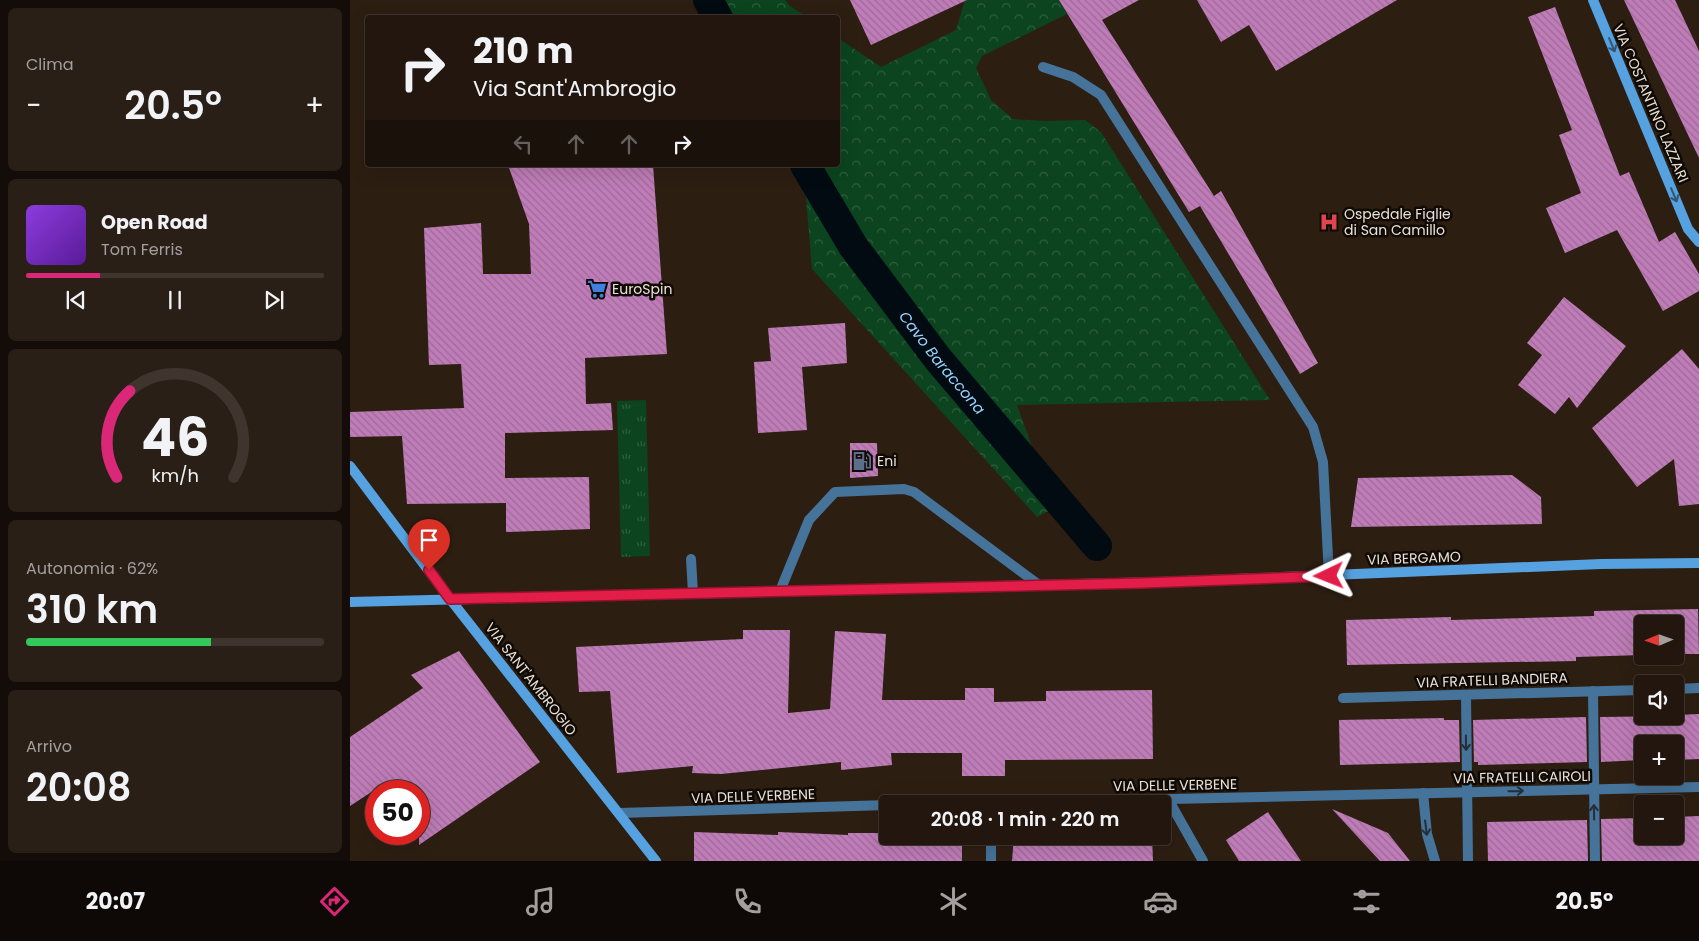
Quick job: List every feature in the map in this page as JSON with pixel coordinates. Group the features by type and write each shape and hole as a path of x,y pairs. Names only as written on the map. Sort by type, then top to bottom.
{"main road":[{"name":"VIA COSTANTINO LAZZARI","path":"1593,0 1688,229 1699,242"},
{"name":"VIA SANT'AMBROGIO","path":"350,466 450,599 656,861"},
{"name":"VIA BERGAMO","path":"350,602 1039,585 1699,562"}],"street":[{"path":"1044,67 1073,77 1101,94 1313,427 1323,462 1329,576"},
{"path":"780,591 809,520 835,492 904,489 914,492 1039,585"},
{"path":"692,559 693,594"},
{"path":"1684,689 1699,688"},
{"name":"VIA FRATELLI BANDIERA","path":"1343,698 1634,690"},
{"path":"1593,692 1595,861"},
{"path":"1466,695 1468,861"},
{"name":"VIA FRATELLI CAIROLI","path":"1346,795 1699,787"},
{"path":"1422,793 1427,834 1435,861"},
{"name":"VIA DELLE VERBENE","path":"1171,799 1346,795"},
{"path":"1171,804 1203,861"},
{"name":"VIA DELLE VERBENE","path":"619,813 879,805"},
{"path":"991,845 991,861"}],"green space":[{"path":"722,0 785,0 790,6 804,15 714,15 725,6"},
{"path":"965,0 1059,0 1067,14 982,56 976,68 991,100 1013,119 1046,121 1085,120 1101,132 1270,400 1017,405 1054,508 1037,517 812,269 805,186 795,167 840,167 840,39 881,67 956,30"},
{"path":"646,400 650,556 621,557 617,401"}],"building":[{"path":"850,0 967,0 871,45"},
{"path":"1059,0 1139,0 1102,20 1214,196 1221,191 1318,363 1300,374 1200,206 1189,212"},
{"path":"1197,0 1397,0 1276,71 1249,25 1221,42"},
{"path":"1624,0 1675,0 1699,51 1699,158"},
{"path":"1555,7 1620,176 1629,172 1659,242 1675,232 1699,274 1699,291 1663,311 1617,230 1565,253 1546,208 1581,193 1559,135 1572,130 1528,17"},
{"path":"509,167 653,167 667,354 585,358 586,404 611,403 613,430 505,433 505,478 589,477 590,529 506,532 506,503 407,504 402,436 350,437 350,412 464,408 461,364 429,365 424,228 481,223 483,274 531,274 529,224"},
{"path":"1564,297 1626,346 1577,408 1569,397 1555,414 1518,385 1542,355 1527,343"},
{"path":"845,323 847,363 802,367 807,430 758,433 754,362 771,361 768,328"},
{"path":"1682,349 1699,369 1699,504 1679,506 1674,459 1637,487 1592,428"},
{"path":"850,443 877,443 878,476 850,478"},
{"path":"1512,475 1541,497 1542,524 1351,527 1358,478"},
{"path":"1698,609 1699,654 1684,654 1684,615 1634,615 1634,655 1576,657 1576,661 1347,665 1346,620 1451,617 1451,620 1594,616 1594,611"},
{"path":"743,630 790,630 788,713 830,709 835,631 886,634 882,700 965,700 965,688 994,688 994,702 1046,701 1046,691 1152,690 1153,759 1005,760 1005,776 962,776 962,753 891,753 892,765 841,770 841,762 721,774 692,773 693,766 617,773 610,691 579,692 576,647 743,639"},
{"path":"459,651 540,762 430,837 430,780 365,780 365,796 350,806 350,737 423,688 411,675"},
{"path":"1699,714 1699,759 1684,760 1684,735 1634,735 1634,760 1601,762 1600,717 1634,717 1634,725 1684,725 1684,715"},
{"path":"1586,717 1587,762 1478,765 1478,762 1474,762 1473,720"},
{"path":"1444,718 1444,720 1459,720 1460,762 1340,765 1339,720"},
{"path":"1332,809 1388,833 1410,861 1380,861"},
{"path":"1268,812 1301,861 1239,861 1226,840"},
{"path":"1699,816 1699,861 1602,861 1601,819 1634,818 1634,845 1684,845 1684,817"},
{"path":"1587,820 1588,861 1488,861 1487,822"},
{"path":"694,832 778,835 778,832 848,835 848,833 879,833 879,845 962,845 962,861 694,861"},
{"path":"1013,845 1152,845 1153,861 1012,861"}],"waterway":[{"name":"Cavo Baraccona","path":"708,0 716,15"},
{"name":"Cavo Baraccona","path":"806,167 853,246 938,359 1097,546"}],"place":[{"name":"Ospedale Figlie di San Camillo","path":"1329,222"},
{"name":"EuroSpin","path":"597,289"},
{"name":"Eni","path":"862,461"}],"route":[{"path":"429,570 450,599 1143,583 1329,576"}]}
